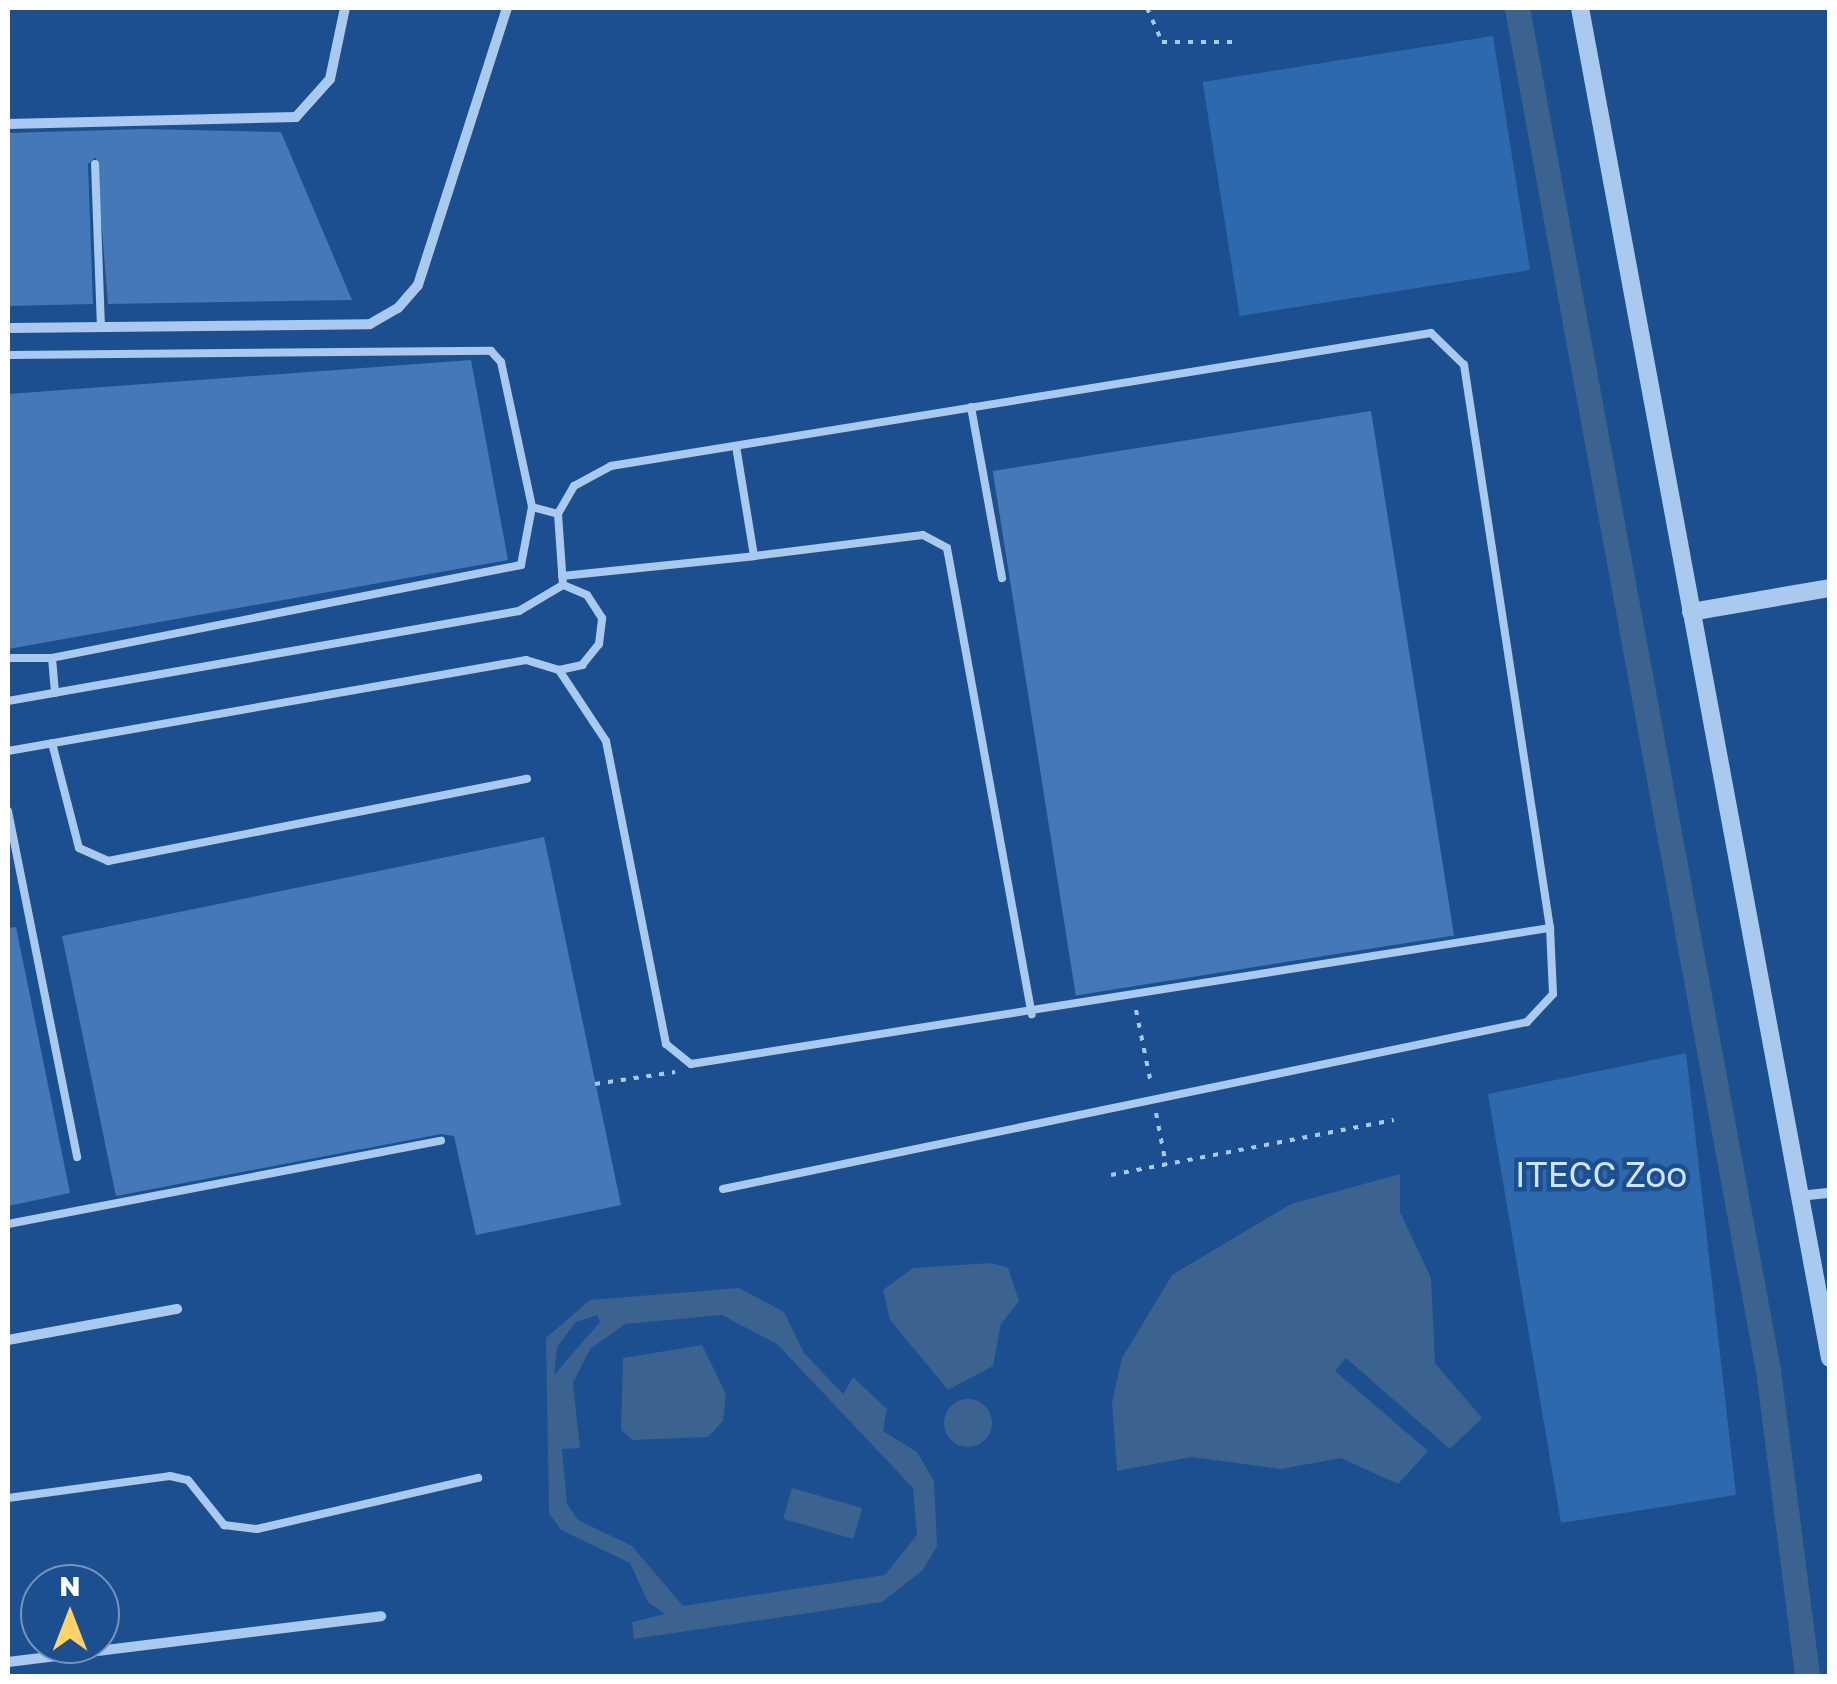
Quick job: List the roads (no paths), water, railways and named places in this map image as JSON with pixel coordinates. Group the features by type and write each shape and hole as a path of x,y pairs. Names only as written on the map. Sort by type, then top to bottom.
{"street":[{"path":"8,124 296,117 330,79 346,8"},
{"path":"8,328 370,324 398,308 418,285 507,8"},
{"path":"1580,8 1830,1358"},
{"path":"1691,612 1830,588"},
{"path":"1799,1196 1830,1193"},
{"path":"8,1340 176,1309"},
{"path":"8,1662 381,1616"}],"lane":[{"path":"95,164 100,327"},
{"path":"562,580 558,514 574,486 612,466 1430,333 1464,365 1550,928 1553,994 1527,1022 723,1189"},
{"path":"8,355 491,351 501,362 532,507 521,564 52,658 8,658"},
{"path":"972,408 1002,578"},
{"path":"736,446 754,556"},
{"path":"532,507 558,514"},
{"path":"8,701 519,611 562,580 923,534 947,548 1032,1014"},
{"path":"8,751 526,660 559,670 582,665 600,644 602,618 588,595 562,580"},
{"path":"52,658 54,693"},
{"path":"559,670 606,741 675,1058 757,1056 1550,928"},
{"path":"52,743 79,848 108,861 527,779"},
{"path":"8,812 77,1158"},
{"path":"8,1224 441,1141"},
{"path":"8,1498 170,1476 188,1480 224,1525 257,1529 478,1478"}],"waterway":[{"path":"1517,8 1768,1370 1807,1676"}],"park label":[{"name":"ITECC Zoo","path":"1601,1174"}]}
